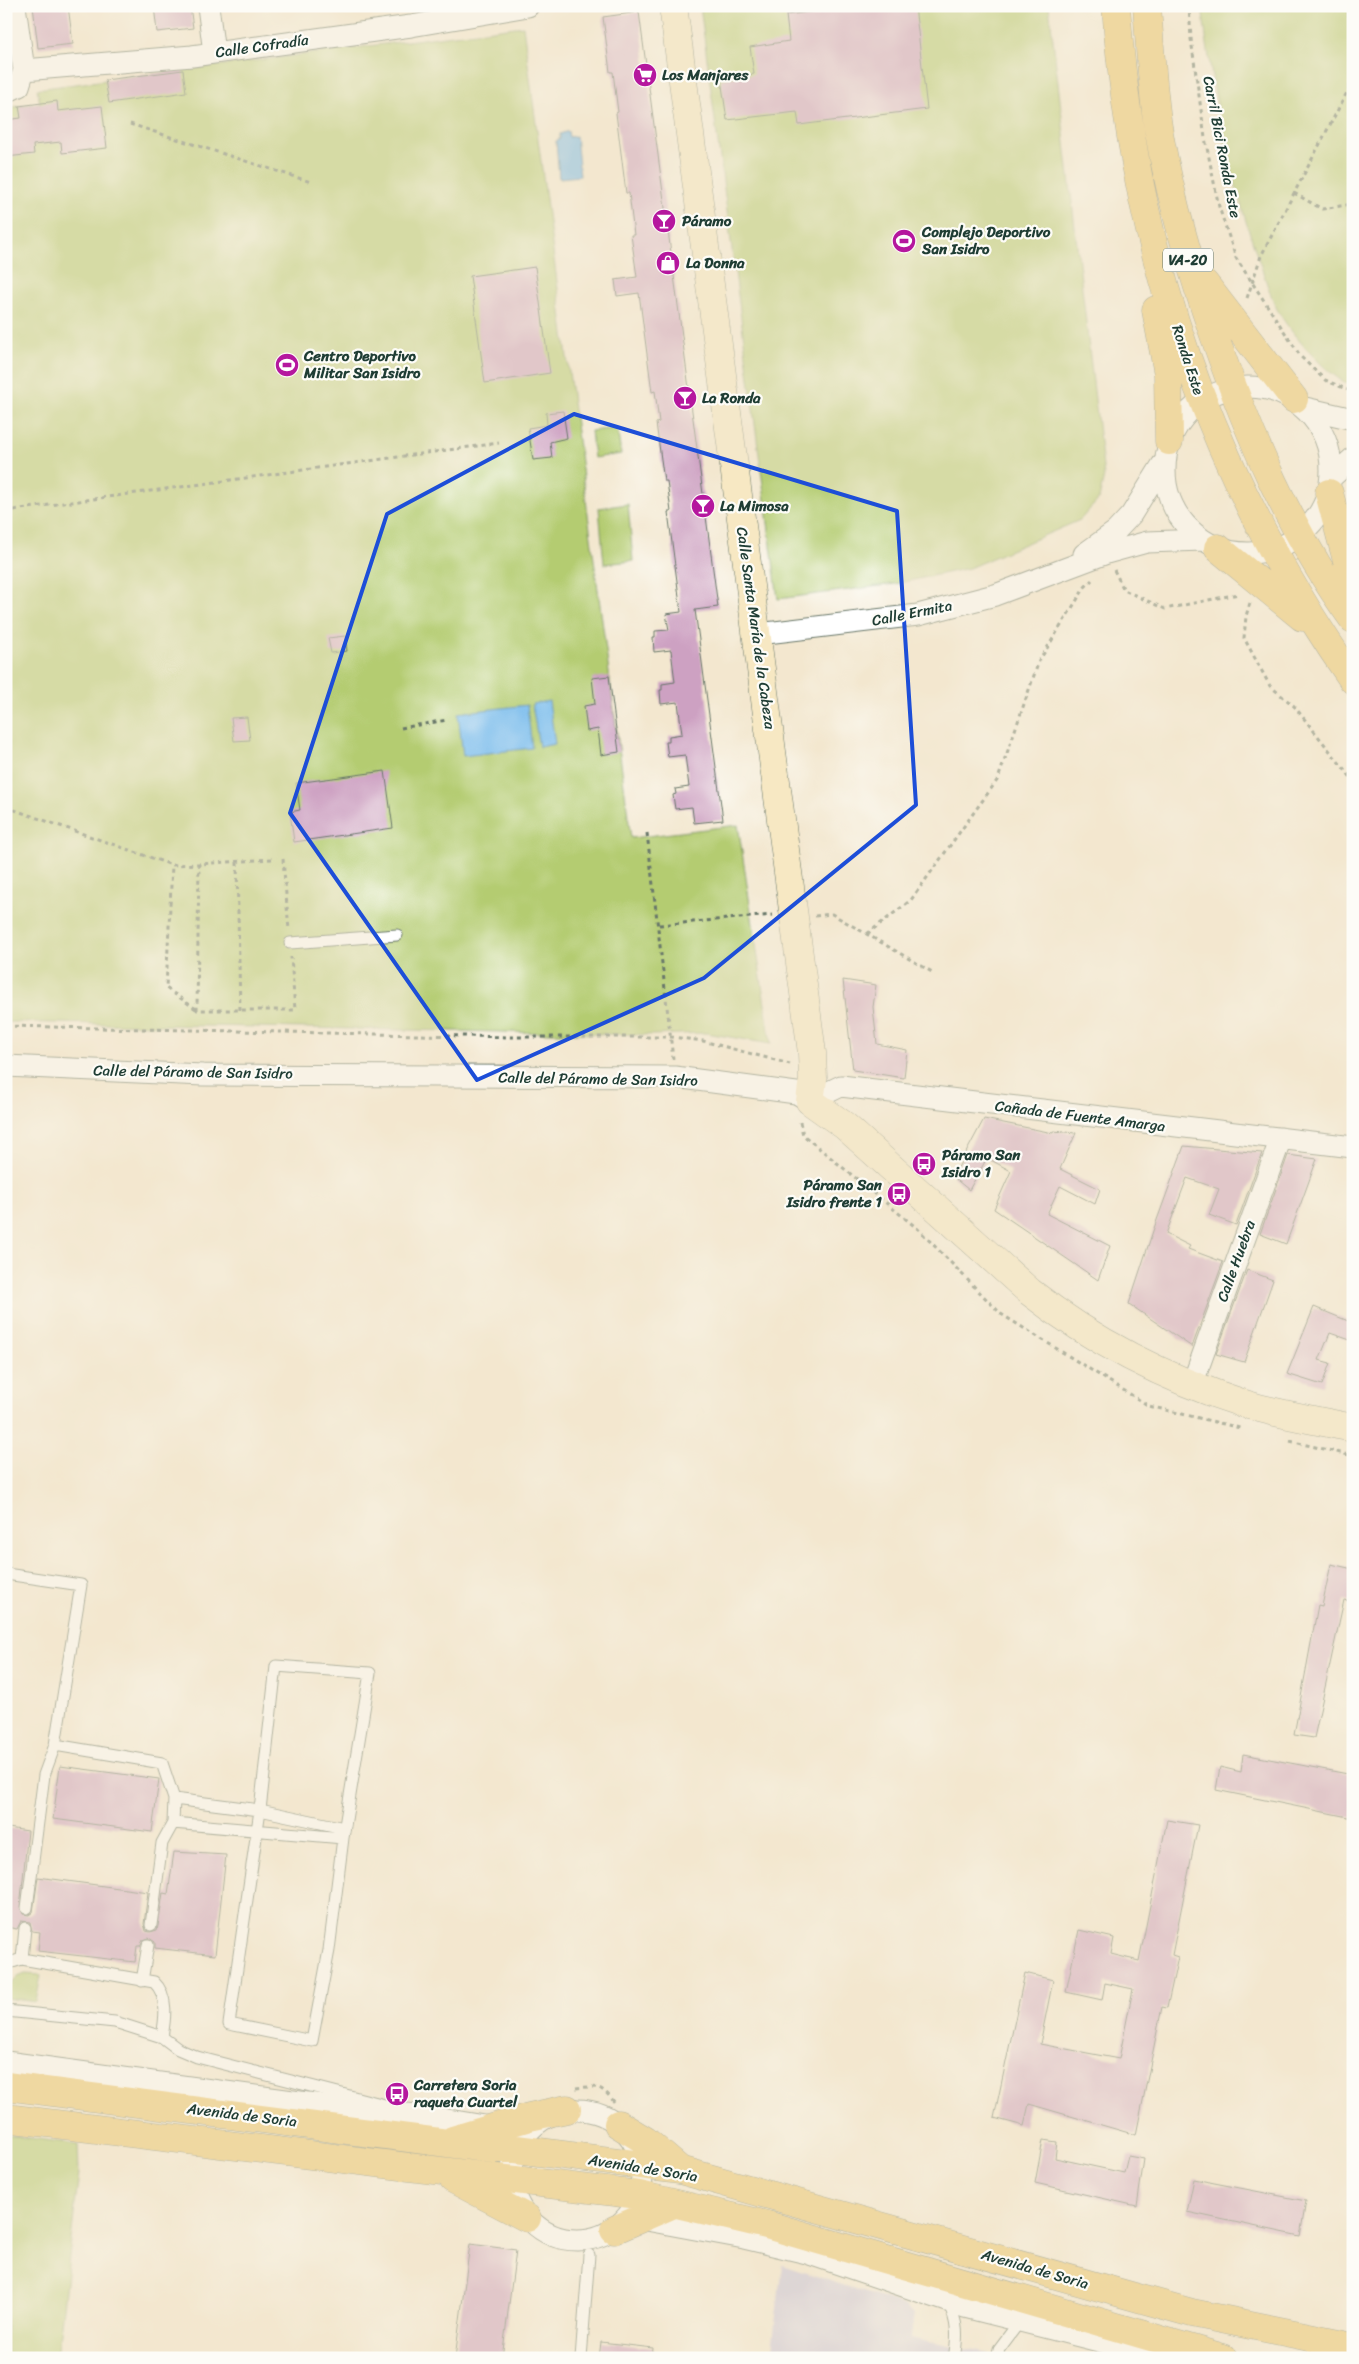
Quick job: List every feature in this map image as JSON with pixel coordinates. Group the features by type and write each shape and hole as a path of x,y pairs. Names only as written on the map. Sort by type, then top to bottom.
{"main road":[{"name":"Ronda Este","path":"1116,6 1132,141 1160,277 1202,401 1233,475 1272,550 1318,630 1353,680"},
{"name":"VA-20","path":"1147,6 1158,127 1187,258 1233,389 1263,461 1301,535 1351,611"},
{"path":"1187,258 1218,301 1300,404"},
{"path":"1160,277 1154,300 1168,374 1165,453"},
{"path":"1331,484 1344,558 1353,583"},
{"path":"1210,544 1318,630"},
{"name":"Avenida de Soria","path":"6,2086 643,2167 680,2170 1192,2313 1353,2346"},
{"path":"447,2142 494,2127 567,2109"},
{"name":"Avenida de Soria","path":"6,2118 512,2180 640,2207 674,2204 767,2225 1223,2358"},
{"path":"618,2124 646,2141 680,2170"},
{"path":"428,2170 463,2184 527,2218"},
{"path":"614,2230 640,2207"}],"street":[{"path":"6,92 19,86 24,70 15,6"},
{"path":"208,6 214,53"},
{"name":"Calle Cofradía","path":"24,70 214,53 410,16 528,6"},
{"name":"Calle Santa María de la Cabeza","path":"673,6 758,634 812,1053 813,1079 810,1101"},
{"path":"1202,401 1233,389 1248,387 1274,391 1300,404 1353,419"},
{"name":"Calle Ermita","path":"1061,570 1116,531 1131,515 1182,420 1202,401"},
{"path":"1300,404 1320,428 1329,453 1331,484"},
{"path":"1165,453 1166,491 1185,525 1210,544 1244,554 1272,550 1301,535 1318,515 1331,484 1353,458"},
{"name":"Calle Ermita","path":"758,634 918,616 995,595 1107,553 1147,542 1210,544"},
{"name":"Calle del Páramo de San Isidro","path":"6,1066 202,1075 675,1077 796,1093 845,1126 1030,1292 1061,1316 1117,1350 1192,1385 1247,1404 1353,1428"},
{"name":"Cañada de Fuente Amarga","path":"810,1101 841,1086 1353,1147"},
{"name":"Calle Huebra","path":"1192,1385 1281,1138"},
{"name":"Avenida de Soria","path":"6,2062 349,2108 418,2115 494,2127"},
{"path":"614,2230 598,2237 574,2241 559,2239 543,2232 527,2218 517,2202 512,2180 516,2150 527,2134 544,2119 567,2109 575,2108 605,2116 618,2124 633,2141 643,2167 640,2207"},
{"name":"Avenida de Soria","path":"640,2207 744,2238 807,2253 948,2301 1166,2358"}],"lane":[{"path":"290,943 397,935"},
{"path":"6,1574 81,1585 55,1745 44,1775 27,1908"},
{"path":"276,1666 370,1673 344,1833 329,1950 312,2041 229,2024 260,1810 276,1666"},
{"path":"55,1745 162,1763 174,1798 173,1823 162,1844 151,1925"},
{"path":"174,1798 260,1810 344,1833"},
{"path":"173,1823 257,1830 344,1833"},
{"path":"22,1959 25,1928"},
{"path":"142,1981 148,1945"},
{"path":"6,1964 22,1959 154,1982 164,2004 165,2019 162,2037"},
{"path":"6,2011 115,2022 162,2037 178,2049 197,2057 341,2092 418,2115"},
{"path":"581,2358 589,2255"},
{"path":"948,2301 955,2316 958,2337 954,2358"},
{"path":"996,2358 999,2349 1020,2321"}],"path":[{"name":"Carril Bici Ronda Este","path":"1190,6 1191,39 1205,138 1219,207 1236,258 1301,357 1325,380 1353,392"},
{"path":"1344,6 1353,24"},
{"path":"1350,20 1353,14"},
{"path":"1247,298 1261,256 1353,81"},
{"path":"130,124 311,182"},
{"path":"1294,193 1322,208 1353,204"},
{"path":"6,511 499,443"},
{"path":"1111,564 1124,590 1165,608 1223,596 1246,594"},
{"path":"867,934 911,900 998,779 1039,660 1085,587 1098,575"},
{"path":"1251,600 1246,616 1244,638 1270,686 1294,706 1353,780"},
{"path":"401,728 447,720"},
{"path":"6,808 172,865 272,859"},
{"path":"647,833 675,1077"},
{"path":"172,865 166,988 197,1010 295,1010 283,859"},
{"path":"237,862 240,1011"},
{"path":"197,1010 199,864"},
{"path":"659,925 832,914 932,972"},
{"path":"6,1026 511,1037 671,1037 703,1041 791,1064"}],"highlighted area":[{"path":"574,414 897,511 916,805 704,978 477,1080 290,813 387,514"}],"shaded area":[{"path":"782,2265 906,2306 914,2314 910,2338 1009,2358 771,2358"}],"green space":[{"name":"Complejo Deportivo San Isidro","path":"700,6 1049,6 1104,476 1099,499 1080,520 969,568 895,584 778,599"},
{"path":"1202,6 1353,6 1353,386 1332,373 1309,352 1288,327 1272,299 1247,225 1230,163 1216,101"},
{"name":"Centro Deportivo Militar San Isidro","path":"523,26 631,838 738,825 771,1044 706,1033 653,1035 6,1022 6,108 40,103 37,89"},
{"path":"617,428 621,454 594,458 591,431"},
{"path":"628,504 633,561 604,564 599,508"},
{"path":"25,1974 41,1975 36,2002 6,1998 7,1988 18,1977"},
{"path":"6,2135 78,2144 79,2173 57,2358 6,2358"}],"water":[{"path":"568,131 569,137 576,136 580,176 559,178 556,141 560,139 560,134"},
{"path":"549,701 555,744 539,747 532,704"},
{"path":"527,705 532,748 463,756 458,713"}],"building":[{"path":"33,6 68,6 73,44 38,48"},
{"path":"154,6 190,6 193,28 157,32"},
{"path":"857,6 915,6 927,109 799,125 797,112 727,120 721,79 754,74 750,47 789,41 786,15"},
{"path":"639,12 718,607 695,610 723,820 694,823 692,807 675,809 673,795 676,794 675,789 689,787 685,755 668,757 666,742 669,742 669,736 682,734 678,702 661,704 660,690 662,690 662,684 675,682 671,650 654,652 653,637 655,637 655,631 669,630 666,614 681,612 668,512 671,512 667,481 664,481 656,423 659,422 655,391 652,392 639,293 617,296 615,280 637,277 631,235 634,235 629,193 626,193 613,72 610,72 603,17"},
{"path":"183,70 186,92 109,103 105,80"},
{"path":"57,101 58,111 102,106 107,148 62,153 61,142 33,145 34,154 6,157 6,120 21,118 19,106"},
{"path":"535,267 550,373 485,383 470,276"},
{"path":"563,411 567,438 550,442 552,458 533,460 528,428 547,425 546,413"},
{"path":"345,636 347,651 331,653 328,638"},
{"path":"609,676 619,752 601,755 598,729 587,731 584,706 595,704 592,678"},
{"path":"247,717 250,740 234,741 231,718"},
{"path":"385,771 393,828 294,842 290,812 300,810 296,783"},
{"path":"843,980 876,985 873,1007 877,1044 907,1050 904,1078 853,1070"},
{"path":"984,1119 1053,1133 1053,1131 1076,1133 1060,1169 1100,1189 1095,1204 1060,1186 1047,1214 1110,1246 1098,1280 994,1209 1011,1171 987,1158 969,1190 953,1177"},
{"path":"1184,1146 1262,1153 1236,1225 1209,1215 1219,1189 1187,1178 1166,1234 1190,1246 1188,1249 1223,1262 1192,1347 1129,1304"},
{"path":"1288,1155 1317,1159 1286,1244 1260,1234"},
{"path":"1247,1270 1273,1280 1244,1362 1216,1354"},
{"path":"1314,1307 1353,1323 1353,1341 1330,1333 1319,1360 1330,1363 1322,1385 1287,1374"},
{"path":"1331,1564 1353,1569 1353,1602 1344,1600 1314,1738 1294,1735 1318,1605 1322,1606"},
{"path":"1243,1754 1353,1775 1353,1818 1216,1790 1220,1767 1241,1772"},
{"path":"60,1766 159,1779 152,1832 53,1819"},
{"path":"1167,1820 1198,1825 1172,1955 1178,1957 1167,2008 1162,2007 1136,2135 1029,2104 1024,2126 994,2118 1025,1973 1053,1980 1040,2044 1119,2059 1133,1989 1105,1983 1102,2000 1066,1992 1079,1930 1114,1938 1111,1954 1139,1961"},
{"path":"8,1828 28,1831 20,1907 23,1914 29,1915 33,1912 38,1877 148,1892 144,1924 146,1931 150,1932 157,1930 163,1893 168,1894 174,1852 226,1855 215,1955 155,1948 155,1942 149,1938 143,1940 140,1946 137,1946 135,1962 38,1951 40,1932 32,1931 30,1922 21,1921 17,1929 6,1927 6,1842"},
{"path":"1043,2140 1057,2142 1055,2158 1124,2173 1128,2156 1144,2159 1137,2206 1035,2183"},
{"path":"1194,2179 1306,2201 1300,2236 1187,2212"},
{"path":"470,2244 516,2250 502,2358 455,2358"},
{"path":"601,2342 653,2348 652,2358 599,2358"}],"place":[{"name":"Los Manjares","path":"645,75"},
{"name":"Páramo","path":"664,221"},
{"name":"Complejo Deportivo San Isidro","path":"904,241"},
{"name":"La Donna","path":"668,263"},
{"name":"Centro Deportivo Militar San Isidro","path":"287,365"},
{"name":"La Ronda","path":"685,398"},
{"name":"La Mimosa","path":"703,506"},
{"name":"Páramo San Isidro 1","path":"924,1164"},
{"name":"Páramo San Isidro frente 1","path":"899,1194"},
{"name":"Carretera Soria raqueta Cuartel","path":"397,2094"}]}
